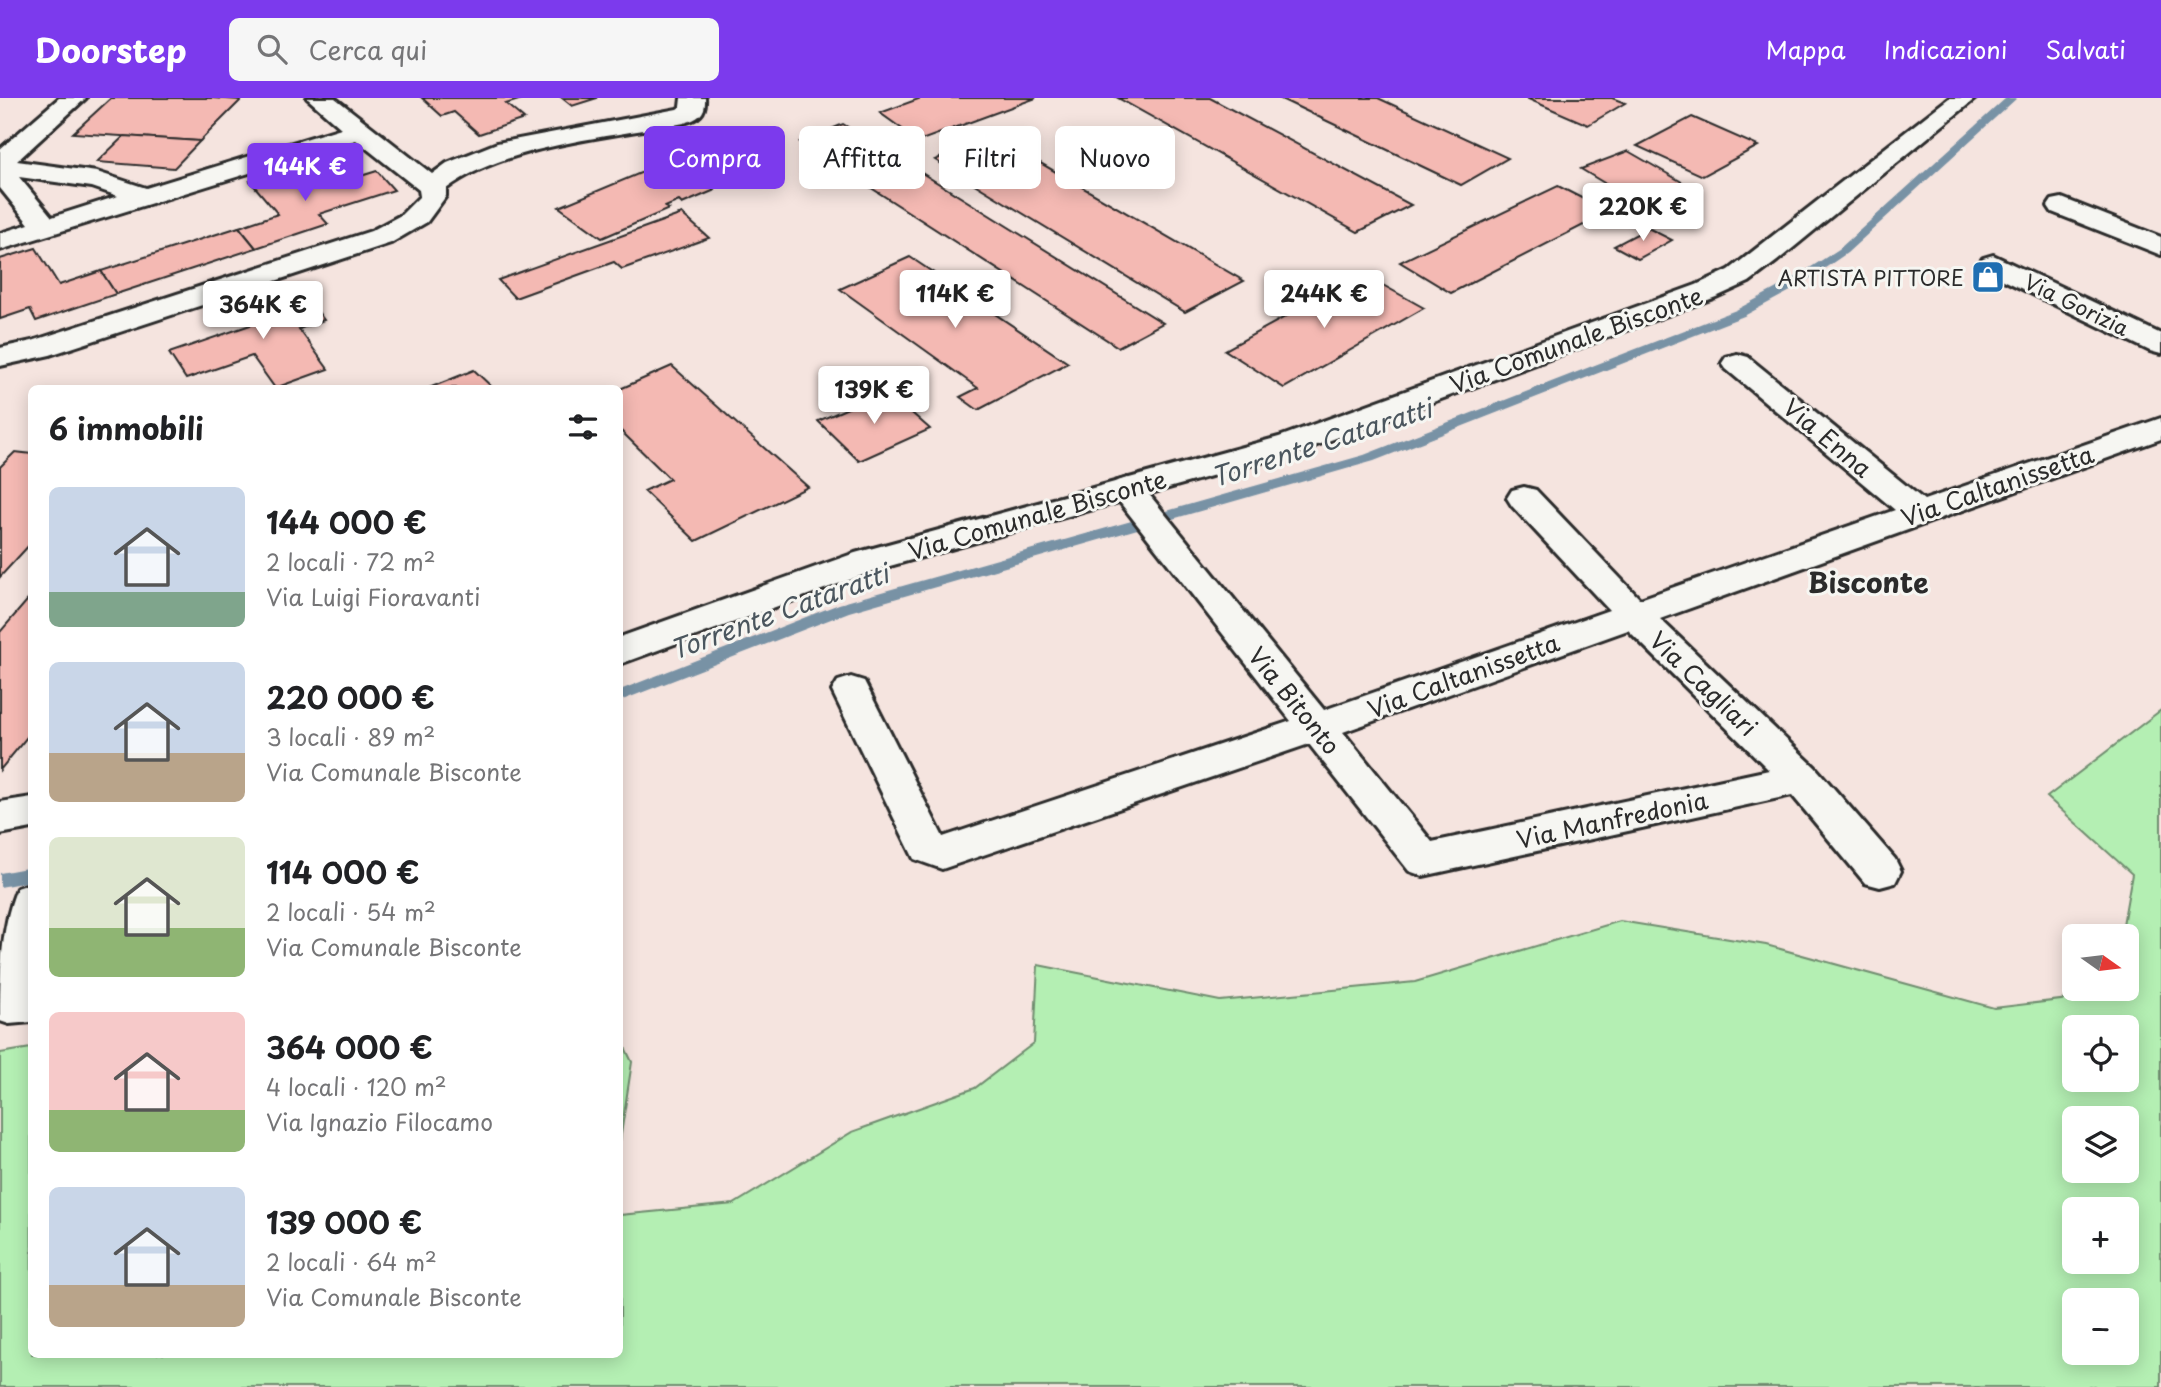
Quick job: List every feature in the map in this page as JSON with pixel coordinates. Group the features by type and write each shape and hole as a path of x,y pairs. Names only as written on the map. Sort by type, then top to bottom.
{"street":[{"path":"0,167 29,137 74,98"},
{"path":"0,357 38,349 381,237 401,228 425,210 433,196 432,187 319,98"},
{"path":"432,187 457,169 506,149 684,115 693,110 693,98"},
{"name":"Via Comunale Bisconte","path":"623,650 867,561 1134,498 1341,427 1723,284 1739,276 1767,255 1964,98"},
{"path":"0,243 360,130"},
{"path":"0,167 97,180 146,197"},
{"path":"0,167 47,228"},
{"path":"2062,206 2161,247"},
{"name":"Via Gorizia","path":"1993,264 2161,345"},
{"name":"Via Enna","path":"1737,363 1918,512"},
{"name":"Via Caltanissetta","path":"851,691 928,848 942,853 1317,727 2161,428"},
{"name":"Via Bitonto","path":"1134,498 1423,860"},
{"name":"Via Cagliari","path":"1524,498 1633,614 1801,778 1880,871"},
{"name":"Via Manfredonia","path":"1423,860 1801,778"},
{"path":"0,818 28,813"},
{"path":"28,918 9,1005 28,1003"}],"green space":[{"path":"2161,710 2161,1387 0,1387 0,1053 28,1048 28,1358 623,1358 623,1215 734,1204 852,1132 975,1088 1034,1043 1038,965 1220,1001 1415,982 1620,921 1766,945 1994,1008 2062,1000 2139,1001 2139,924 2123,924 2132,874 2047,797"},
{"path":"623,1043 632,1062 623,1121"}],"building":[{"path":"111,98 241,100 200,141 73,133"},
{"path":"422,98 525,98 506,104 524,119 479,134 454,112 442,116"},
{"path":"562,98 597,98 572,106"},
{"path":"921,98 1036,98 960,126 939,126 939,134 925,139 925,126 898,126 880,113"},
{"path":"1118,98 1210,98 1411,205 1358,232 1175,130 1175,126 1168,126"},
{"path":"1279,98 1378,98 1508,158 1461,185"},
{"path":"1526,98 1612,98 1625,103 1588,125"},
{"path":"1692,117 1758,146 1703,176 1637,146"},
{"path":"124,136 200,141 174,168 97,162"},
{"path":"1628,151 1687,185 1639,204 1581,169"},
{"path":"1041,163 1055,172 1055,189 1085,189 1244,281 1185,312 983,189 1041,189"},
{"path":"299,166 319,189 377,171 394,190 319,214 328,224 256,248 239,227 278,214 250,181"},
{"path":"644,171 644,189 715,190 682,204 679,201 665,207 669,209 602,238 559,207"},
{"path":"925,175 939,184 939,189 948,189 1163,323 1118,347 873,189 925,189"},
{"path":"1558,186 1609,212 1451,293 1400,262"},
{"path":"682,214 709,238 622,269 614,262 515,298 498,280"},
{"path":"239,227 256,248 116,294 101,271"},
{"path":"1648,228 1672,240 1638,259 1614,246"},
{"path":"36,248 59,285 101,271 116,294 36,321 30,309 0,319 0,259"},
{"path":"910,257 1068,363 978,410 960,397 978,388 840,289"},
{"path":"1363,274 1424,308 1284,388 1225,350"},
{"path":"298,285 324,320 299,329 328,369 283,385 273,385 252,356 186,379 169,353 259,322 245,303"},
{"path":"672,366 808,487 696,541 644,491 670,479 623,433 623,388"},
{"path":"474,370 490,385 436,385"},
{"path":"887,391 930,429 859,461 818,421"},
{"path":"15,452 28,454 28,546 0,577 0,467"},
{"path":"28,600 28,736 0,770 0,632"}],"waterway":[{"name":"Torrente Cataratti","path":"623,695 844,608 1369,458 1740,313 1792,285 1843,251 2012,98"},
{"name":"Torrente Cataratti","path":"0,880 28,875"}],"place":[{"name":"ARTISTA PITTORE","path":"1988,277"}],"district":[{"name":"Bisconte","path":"1868,581"}]}
